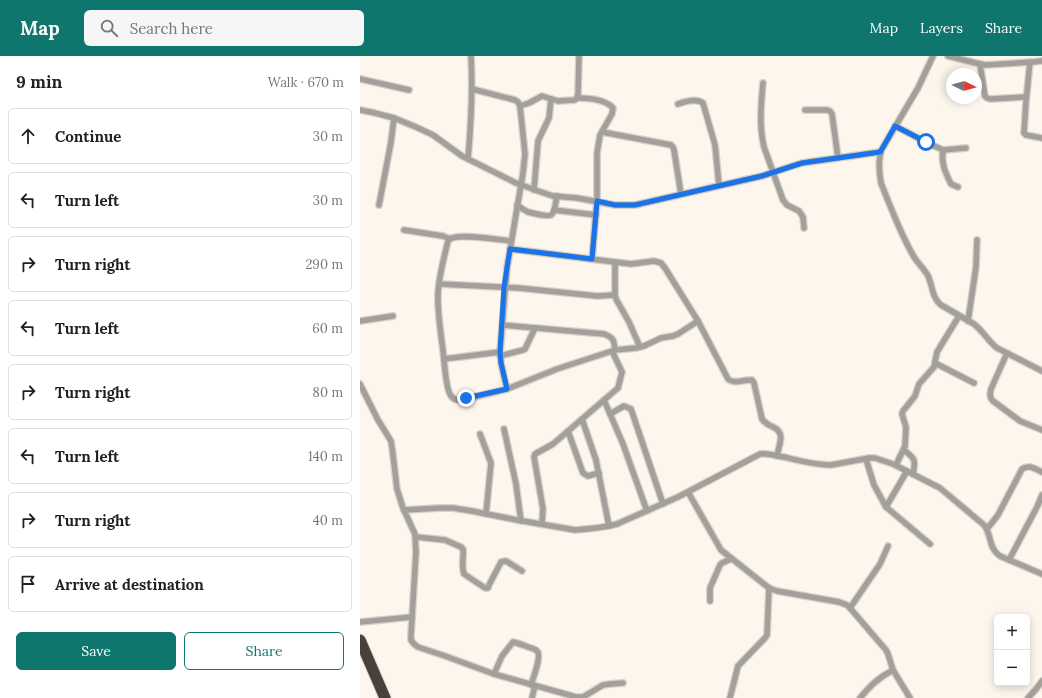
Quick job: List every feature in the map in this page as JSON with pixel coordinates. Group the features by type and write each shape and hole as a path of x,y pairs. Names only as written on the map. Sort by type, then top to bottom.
{"highway":[{"path":"360,640 386,698"}],"street":[{"path":"468,159 472,116 471,56"},
{"path":"577,98 579,56"},
{"path":"933,56 918,88 880,152 881,183 895,219 914,257 928,274 934,297 937,302 978,327 992,344 1042,371"},
{"path":"948,56 990,65 1042,60"},
{"path":"1030,62 1024,133 1026,135 1042,138"},
{"path":"980,64 985,96 987,98 1026,97"},
{"path":"360,79 409,90"},
{"path":"763,83 760,110 762,141 783,200 787,205 799,211 803,217 804,228"},
{"path":"472,90 515,100 520,106 525,154 504,287 500,354 507,389"},
{"path":"520,106 542,96 558,102 575,100 577,98 594,99 610,104 613,108 612,114 600,135 597,153 597,201 592,259"},
{"path":"534,190 538,142 549,118 551,99"},
{"path":"678,104 688,100 699,100 703,103 715,145 719,185"},
{"path":"360,110 394,118 434,135 462,156 520,185 557,196 615,205 635,205 773,172 802,163 880,152"},
{"path":"805,110 830,111 832,114 838,158"},
{"path":"379,205 394,118"},
{"path":"895,126 943,150 966,148"},
{"path":"602,132 670,145 673,147 681,194"},
{"path":"943,150 942,159 951,184 958,187"},
{"path":"517,205 529,212 546,216 552,215 557,196"},
{"path":"554,210 596,215"},
{"path":"404,230 443,236 450,239 459,236 511,241"},
{"path":"450,239 448,241 440,276 438,309 446,380 449,395 456,400 462,400 507,389 557,369 614,351 640,347 660,338 673,336 698,321"},
{"path":"968,321 976,267 977,240"},
{"path":"510,249 631,264 654,261 661,263 666,268 698,321 728,379 735,382 752,380 754,383 762,419 764,422 778,429 780,432 781,436 776,456"},
{"path":"615,262 616,299 629,322 640,347"},
{"path":"439,284 504,287 597,296 615,295"},
{"path":"360,321 393,316"},
{"path":"896,466 905,446 906,426 902,414 903,410 915,396 918,384 934,367 937,352 960,316"},
{"path":"502,325 604,334 610,336 614,340 614,351 621,369 622,374 618,388 549,447 535,454 534,461 542,505 542,524"},
{"path":"444,360 523,350 525,349 534,328"},
{"path":"1007,353 991,389 990,398 1020,421 1042,430"},
{"path":"935,363 974,383"},
{"path":"360,384 378,420 391,441 394,455 397,489 404,510 416,537 411,640 414,644 418,648 494,674 576,698 583,697 603,685 623,683"},
{"path":"604,400 623,444 647,511"},
{"path":"610,414 624,406 631,409 663,504"},
{"path":"582,419 596,460 609,526"},
{"path":"504,429 516,484 521,521"},
{"path":"568,431 583,473 588,476 599,473"},
{"path":"480,434 491,463 486,514"},
{"path":"904,450 914,457 915,461 913,474"},
{"path":"404,510 440,508 472,511 575,530 617,524 688,492 764,453 825,465 866,458 875,458 907,471 947,492 984,524 988,529 993,549 996,553 1042,574"},
{"path":"866,458 874,485 886,507 930,544"},
{"path":"988,529 998,515 1022,469 1028,466 1042,472"},
{"path":"886,507 907,471"},
{"path":"688,492 721,550 769,588 777,591 839,602 850,608 886,650 892,670 910,698"},
{"path":"1009,560 1037,507 1042,494"},
{"path":"416,537 445,540 461,547 464,553 464,574 486,588 488,588 501,562 506,562 522,571"},
{"path":"850,608 880,564 888,546"},
{"path":"710,601 710,588 720,565 731,559"},
{"path":"730,698 738,666 767,635 769,588"},
{"path":"360,622 412,617"},
{"path":"494,674 502,656 513,642 536,650 539,657 532,698"},
{"path":"860,698 876,680 892,670"},
{"path":"1028,698 1040,689 1042,680"}],"route":[{"path":"466,398 507,389 500,352 504,287 510,249 592,259 597,201 615,205 635,205 762,176 802,163 880,152 895,126 926,142"}]}
